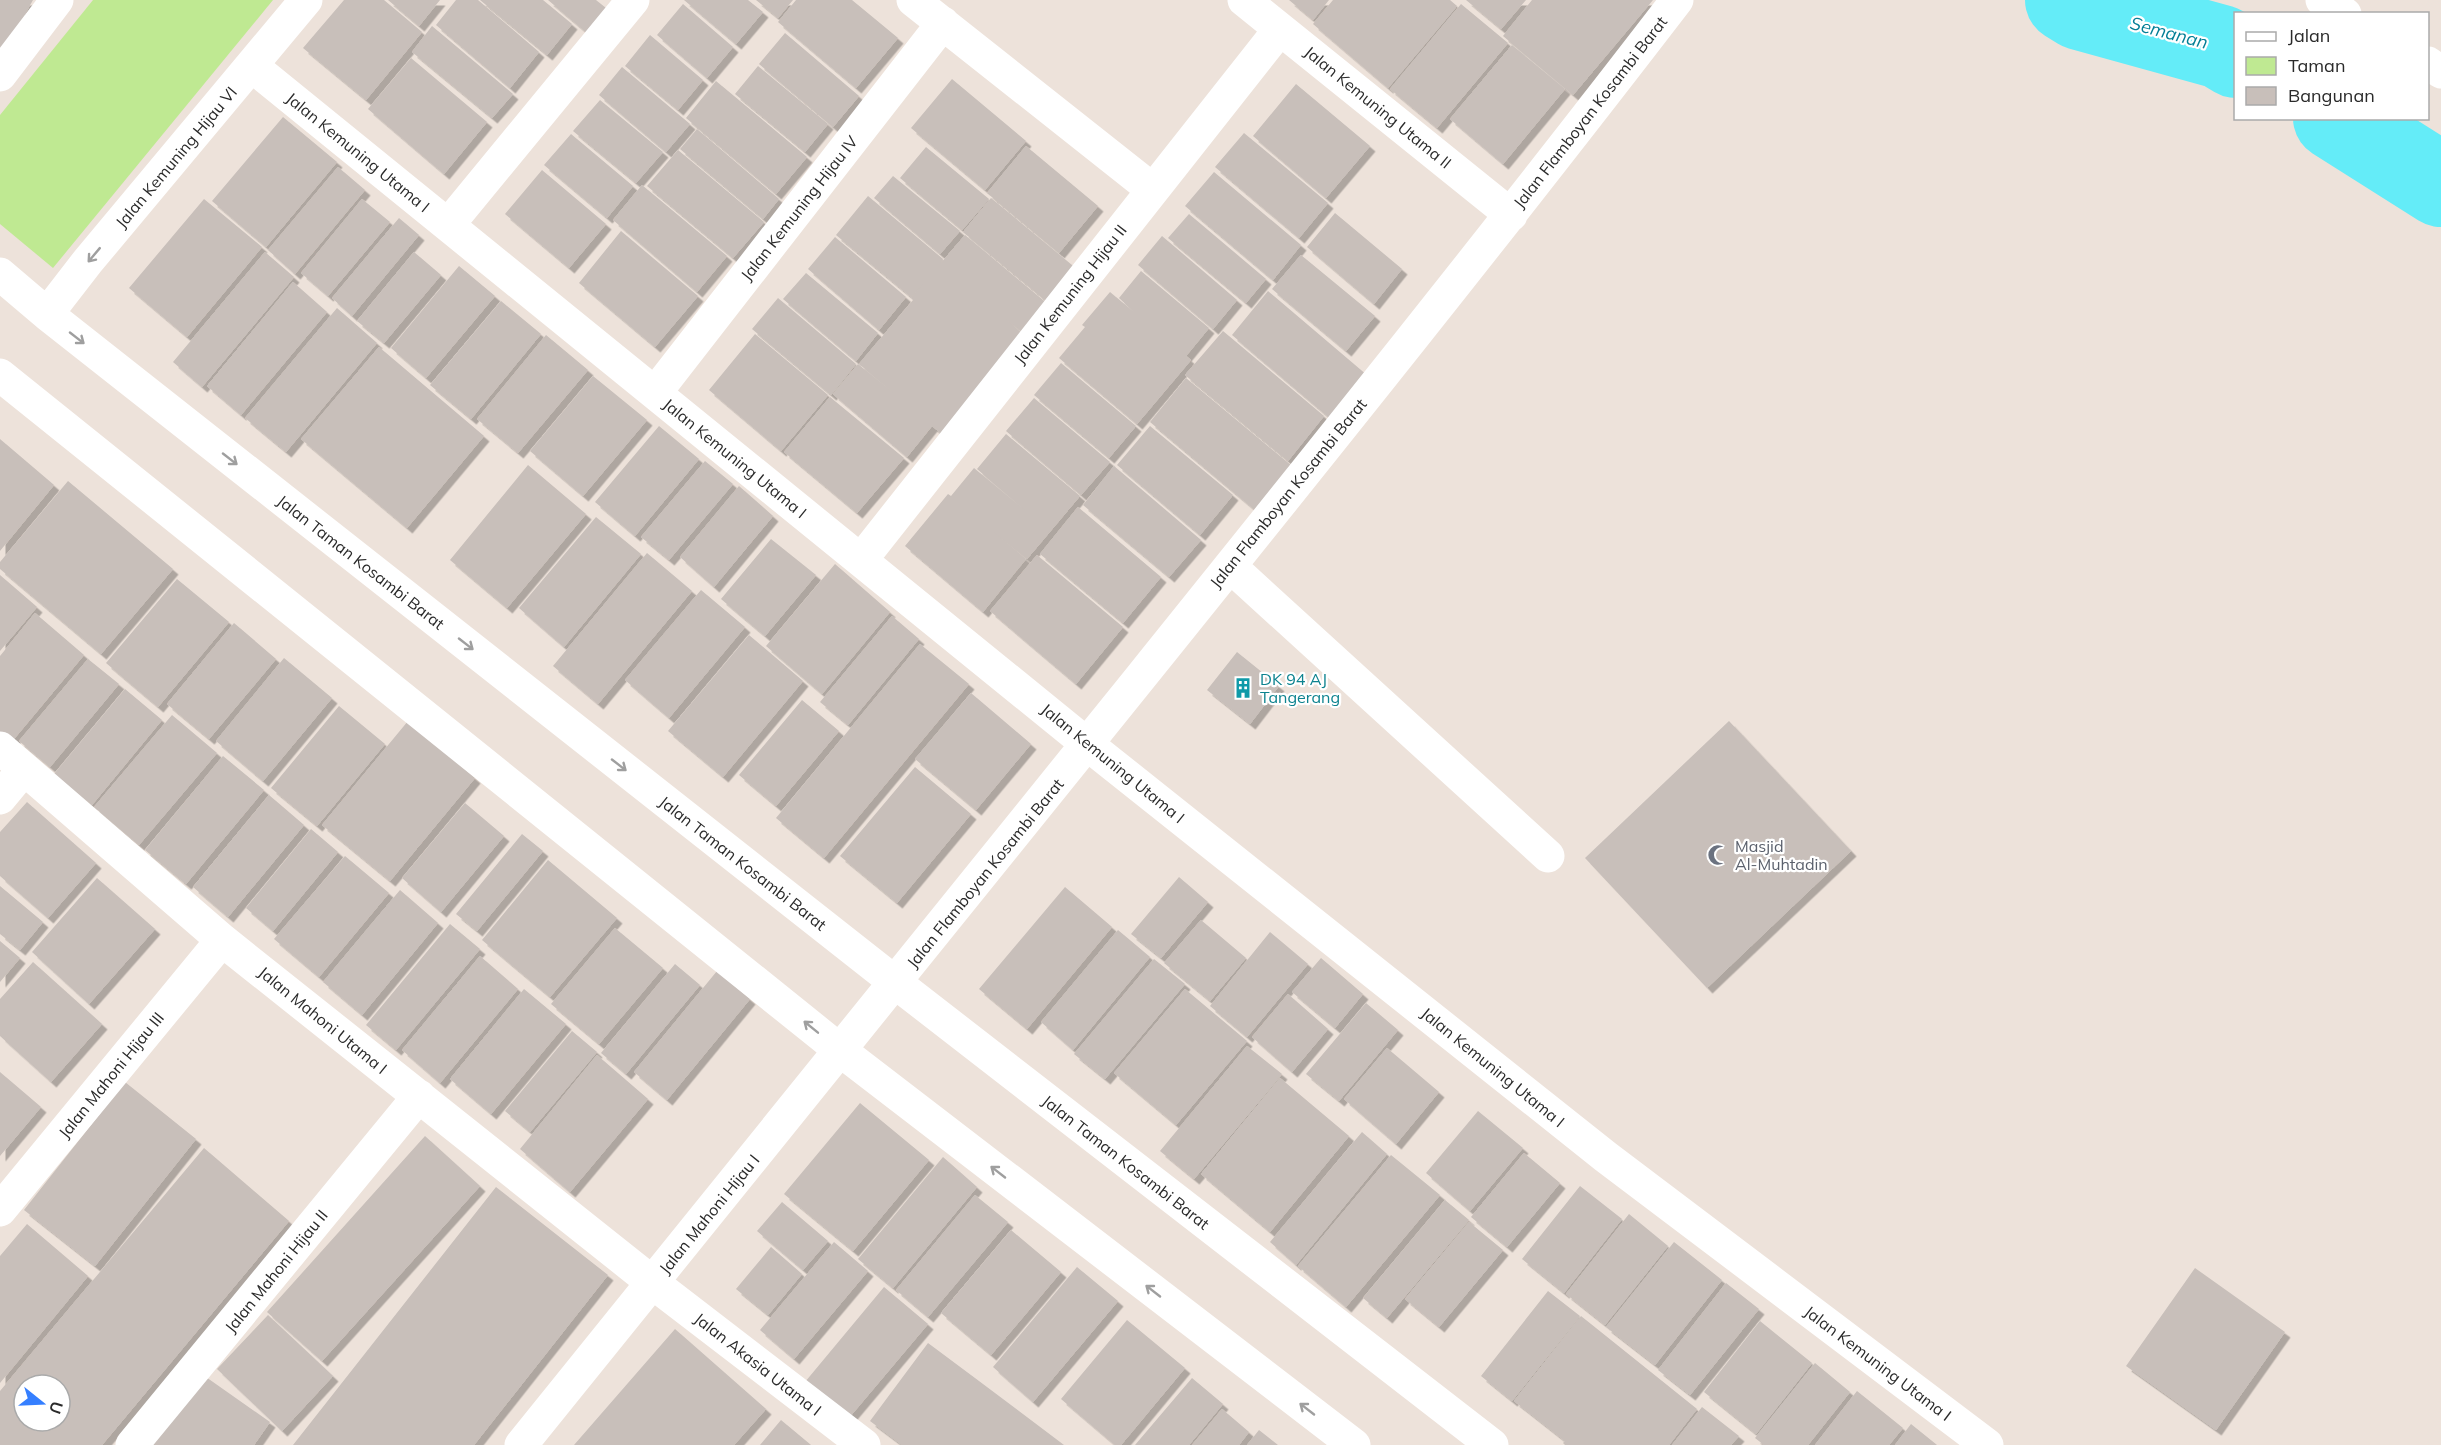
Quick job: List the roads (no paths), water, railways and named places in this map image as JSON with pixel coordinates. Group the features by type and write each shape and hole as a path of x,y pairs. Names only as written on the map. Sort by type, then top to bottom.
{"street":[{"path":"0,75 57,0"},
{"name":"Jalan Kemuning Hijau VI","path":"47,314 306,0"},
{"path":"448,225 633,0"},
{"path":"913,0 1153,190"},
{"name":"Jalan Kemuning Utama II","path":"1244,0 1511,215"},
{"name":"Jalan Flamboyan Kosambi Barat","path":"894,986 1511,215 1677,0"},
{"path":"2322,0 2342,12"},
{"name":"Jalan Kemuning Hijau IV","path":"655,393 943,23"},
{"name":"Jalan Kemuning Hijau II","path":"861,560 1280,29"},
{"name":"Jalan Kemuning Utama I","path":"252,66 1088,744 1606,1157 1987,1445"},
{"name":"Jalan Taman Kosambi Barat","path":"0,274 47,314 894,986 1492,1445"},
{"path":"0,375 844,1048 1354,1445"},
{"path":"1230,566 1548,856"},
{"path":"0,798 12,758"},
{"name":"Jalan Mahoni Utama I","path":"12,758 222,940 653,1283"},
{"name":"Jalan Mahoni Hijau III","path":"0,1210 222,940"},
{"name":"Jalan Mahoni Hijau I","path":"521,1445 894,986"},
{"name":"Jalan Mahoni Hijau II","path":"132,1445 419,1096"},
{"name":"Jalan Akasia Utama I","path":"653,1283 864,1445"}],"waterway":[{"name":"Semanan","path":"2067,0 2080,8 2221,47 2234,55"},
{"name":"Semanan","path":"2338,120 2441,185"}],"place":[{"name":"DK 94 AJ Tangerang","path":"1243,688"},
{"name":"Masjid Al-Muhtadin","path":"1718,855"}]}
